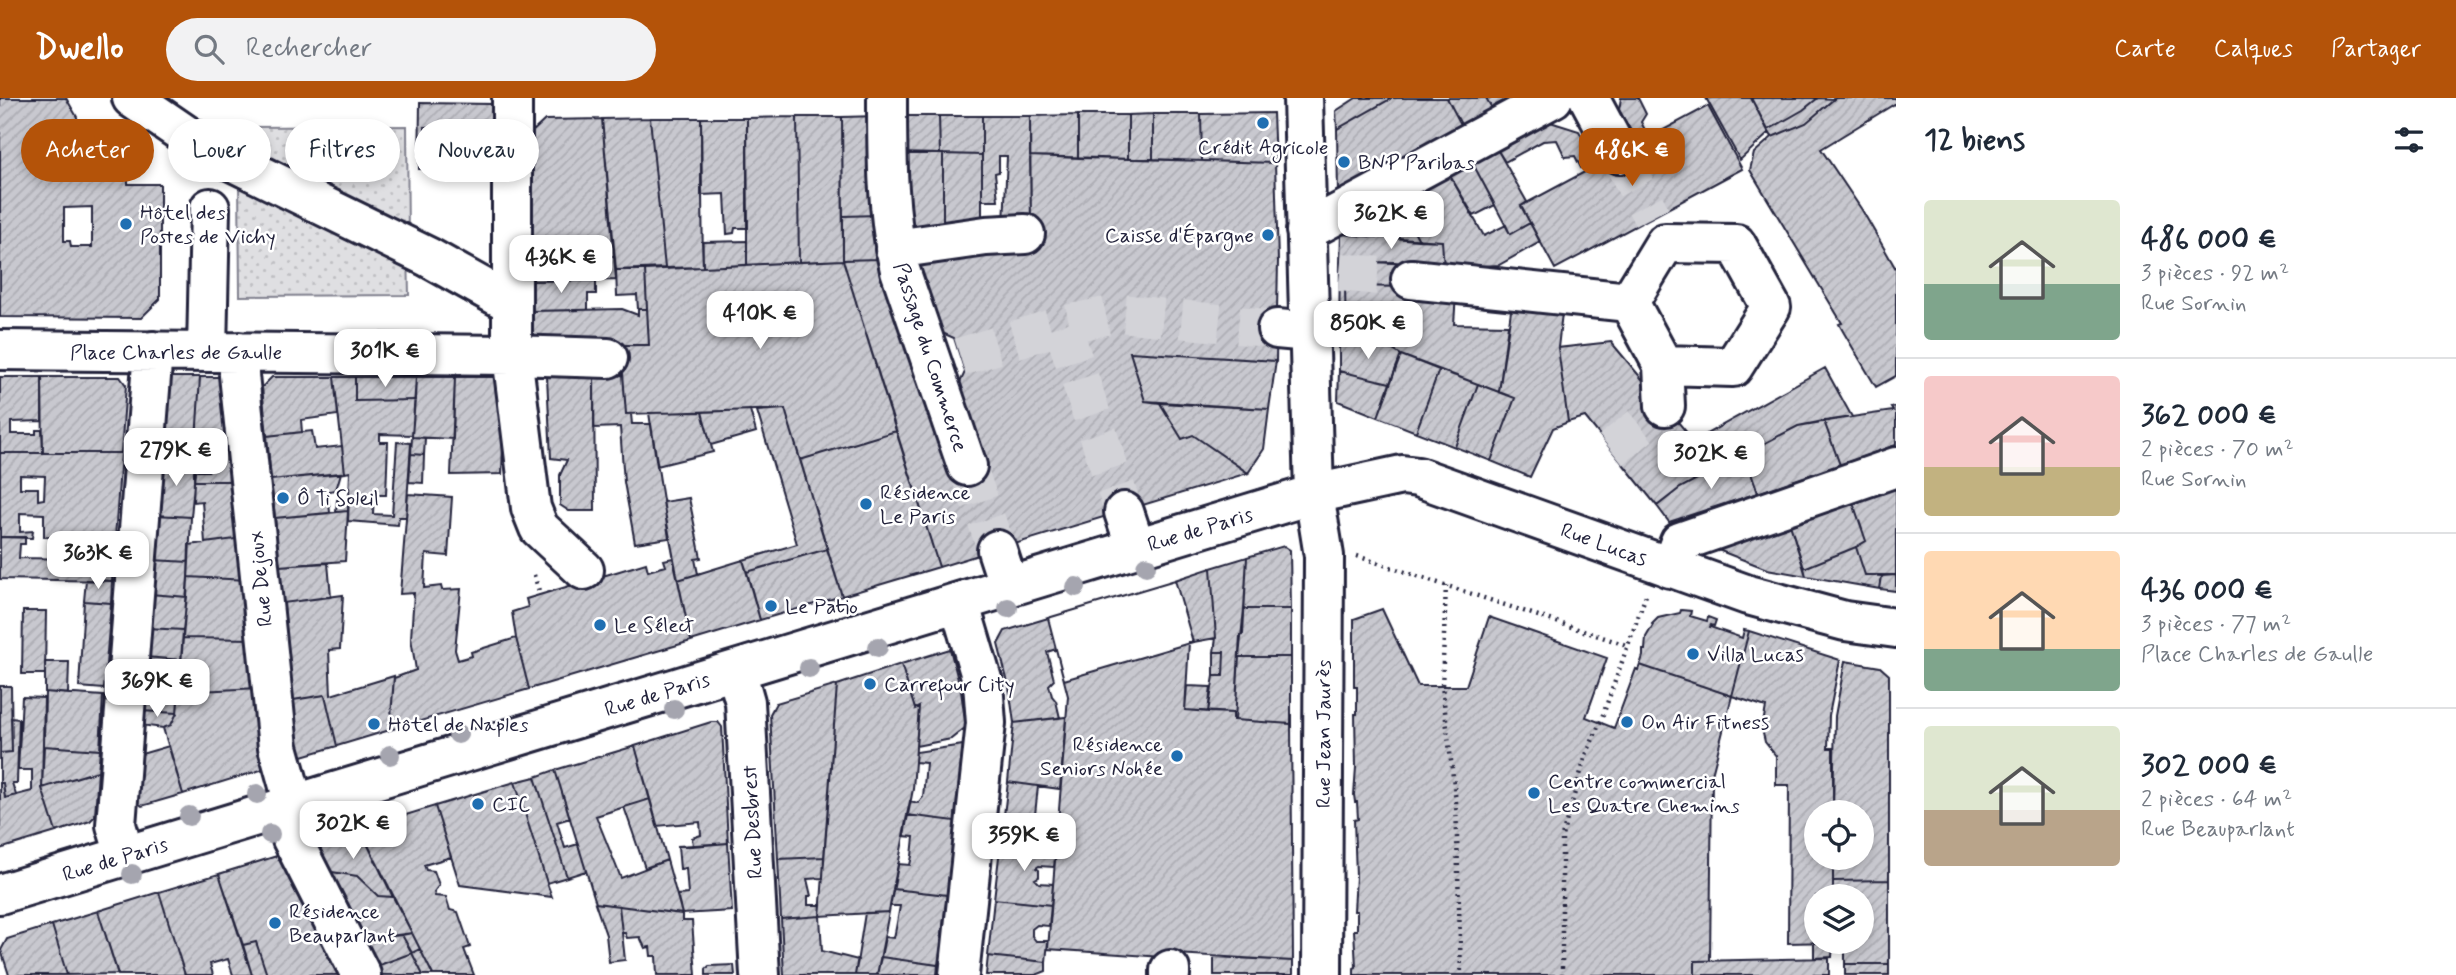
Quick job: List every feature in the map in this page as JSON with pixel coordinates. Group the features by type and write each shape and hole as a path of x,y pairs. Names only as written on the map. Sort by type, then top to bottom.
{"street":[{"path":"132,98 205,148 428,257 512,304"},
{"path":"512,98 512,355 531,508 539,528 584,570"},
{"name":"Passage du Commerce","path":"887,98 887,156 895,249 900,270 946,361 967,466"},
{"name":"Rue Jean Jaurès","path":"1303,98 1318,257 1293,331 1324,556 1322,975"},
{"path":"1318,257 1553,98"},
{"path":"1589,98 1619,154"},
{"name":"Rue Dejoux","path":"210,208 223,352 239,375 278,747 292,839 362,975"},
{"path":"1629,302 1658,230 1736,244 1771,307 1733,367 1663,365"},
{"name":"Passage du Commerce","path":"895,249 986,236 1025,234"},
{"path":"1412,279 1629,302"},
{"path":"1629,302 1663,365 1665,406"},
{"name":"Place Charles de Gaulle","path":"0,350 608,358"},
{"path":"125,856 116,825 153,351"},
{"path":"1659,579 1680,542 1896,467"},
{"name":"Rue Lucas","path":"1314,494 1402,475 1418,477 1659,579 1748,595 1833,618 1896,628"},
{"name":"Rue de Paris","path":"0,894 1314,494"},
{"path":"1124,512 1136,548"},
{"path":"997,550 1010,587"},
{"path":"959,601 983,683 986,723 959,975"},
{"name":"Rue Desbrest","path":"736,670 745,702 760,975"}],"path":[{"path":"1353,555 1629,646"},
{"path":"1562,975 1562,836 1586,755 1659,579"},
{"path":"1446,585 1442,686 1456,802 1461,975"}],"shaded area":[{"path":"400,126 407,126 408,242 271,176 271,127 285,127 285,182 400,182"},
{"path":"239,182 250,182 408,251 409,295 240,296"}],"building":[{"name":"Hôtel des Postes de Vichy","path":"0,98 66,98 77,117 21,119 21,182 160,184 160,299 141,318 0,317","holes":["92,207 92,247 71,247 70,241 64,241 64,208"]},
{"path":"1356,98 1392,98 1337,129 1336,111"},
{"path":"1392,98 1447,98 1465,132 1338,197 1337,129"},
{"path":"1447,98 1486,98 1496,115 1465,132"},
{"path":"1486,98 1527,98 1496,115"},
{"path":"1621,98 1638,98 1646,114 1641,122 1646,132 1635,138 1619,110"},
{"path":"1706,98 1751,98 1769,133 1740,160"},
{"path":"1751,98 1818,98 1768,130"},
{"path":"1818,98 1834,99 1806,123 1772,137 1768,130"},
{"path":"1835,98 1896,98 1896,103 1821,149 1862,210 1896,269 1896,376 1876,387 1839,324 1842,323 1750,170 1754,153 1772,137 1806,123"},
{"path":"420,103 493,104 493,119 420,119"},
{"path":"1708,106 1742,169 1555,269 1521,206"},
{"path":"1273,113 1275,163 1202,161 1201,114"},
{"path":"1153,114 1201,114 1202,161 1153,159"},
{"path":"1153,114 1153,159 1128,159 1128,115"},
{"path":"1078,115 1078,158 1030,156 1030,116"},
{"path":"1078,115 1128,115 1128,159 1078,158"},
{"path":"878,116 878,215 843,216 842,117"},
{"path":"896,116 939,116 940,154 896,153"},
{"path":"939,116 982,116 982,155 940,154"},
{"path":"982,116 1030,116 1031,224 1004,225 1007,156 999,156 999,172 995,173 998,200 982,200"},
{"path":"797,117 842,117 843,260 799,262"},
{"path":"797,117 799,262 747,265 747,118"},
{"path":"650,118 701,118 703,267 665,268"},
{"path":"650,118 665,268 616,270 602,119"},
{"path":"701,118 747,118 748,228 735,228 734,233 727,234 725,194 701,195"},
{"path":"602,119 614,256 530,255 530,182 539,182 539,126 545,120"},
{"path":"1547,121 1579,131 1595,161 1581,168 1575,156 1565,157 1557,140 1543,141 1505,162 1497,149"},
{"path":"1497,149 1527,202 1521,206 1530,223 1510,234 1472,162"},
{"path":"906,154 943,154 943,232 917,233 907,223"},
{"path":"943,154 982,155 982,227 943,232"},
{"path":"1030,156 1275,163 1278,261 1276,361 1130,352 1145,401 1160,403 1182,439 1193,435 1248,473 939,567 843,260 878,259 951,471 958,387 965,372 954,338 940,332 916,264 1031,224"},
{"path":"1472,162 1495,205 1474,216 1449,174"},
{"path":"1449,174 1484,236 1506,225 1510,234 1530,223 1540,242 1499,265 1444,268 1442,241 1419,240 1411,225 1422,220 1409,196"},
{"path":"1409,196 1422,220 1411,225 1399,202"},
{"path":"1399,202 1419,240 1341,234 1341,233"},
{"path":"878,215 878,259 843,260 843,216"},
{"path":"1341,234 1442,241 1444,268 1395,262 1340,263"},
{"path":"747,241 747,265 703,267 702,242"},
{"path":"530,255 614,256 616,280 530,281"},
{"path":"843,260 896,431 800,460 785,409 626,414 621,345 649,345 645,270"},
{"path":"1340,263 1412,264 1412,287 1345,286 1346,334 1339,331"},
{"path":"616,270 645,270 647,309 638,309 637,295 617,296"},
{"path":"596,280 596,294 588,294 588,310 531,311 530,281"},
{"path":"1345,286 1412,287 1456,294 1454,324 1508,325 1499,392 1393,350 1339,339 1339,331 1346,334"},
{"path":"1512,304 1563,304 1558,348 1568,422 1553,428 1530,477 1491,461 1515,398 1499,392"},
{"path":"622,309 638,315 638,309 647,309 649,345 531,346 531,311"},
{"path":"1339,339 1393,350 1401,355 1390,383 1339,371"},
{"path":"1611,342 1694,441 1710,472 1680,488 1657,506 1585,417 1568,422 1558,348"},
{"path":"1130,352 1276,361 1269,409 1145,401"},
{"path":"1401,355 1439,370 1416,432 1378,417"},
{"path":"1825,368 1852,417 1798,426 1710,472 1694,441"},
{"path":"1439,370 1478,384 1455,447 1416,432"},
{"path":"1339,371 1390,383 1378,417 1338,401"},
{"path":"623,375 626,414 631,414 632,424 651,424 669,538 635,543 624,482 620,427 594,428 594,376"},
{"path":"594,376 595,511 569,511 560,505 560,475 567,460 551,458 547,377"},
{"path":"0,377 42,377 42,421 11,422 11,434 36,434 36,430 42,430 43,453 0,453"},
{"path":"42,377 120,377 126,385 121,453 43,453"},
{"path":"166,377 200,377 196,441 161,438"},
{"path":"200,377 227,377 233,441 196,441"},
{"path":"272,377 334,377 338,415 301,420 302,432 267,436 262,387"},
{"path":"334,377 355,377 355,401 415,400 412,435 380,434 380,442 388,442 386,495 374,495 373,514 392,515 397,442 411,443 406,517 399,517 398,525 348,521 350,472 345,473"},
{"path":"355,377 416,377 415,400 355,401"},
{"path":"416,377 455,377 453,439 412,437"},
{"path":"455,377 505,379 502,474 451,475"},
{"path":"1478,384 1515,398 1491,461 1455,447"},
{"path":"1160,403 1269,409 1264,449 1248,473 1193,435 1182,439"},
{"path":"1896,407 1896,445 1840,465 1824,421 1893,411 1891,408"},
{"path":"785,409 827,549 747,572 743,560 797,544 757,411"},
{"path":"750,410 756,432 711,445 702,412"},
{"path":"702,412 713,452 657,466 649,413"},
{"path":"1824,421 1840,465 1758,493 1744,454 1798,426"},
{"path":"312,431 315,449 342,446 345,473 271,480 267,436"},
{"name":"Résidence Le Paris","path":"896,431 939,567 842,596 800,460"},
{"path":"412,437 425,438 424,455 411,454"},
{"path":"161,438 196,441 196,461 160,459"},
{"path":"196,441 233,441 237,481 194,481 194,471 208,471 203,461 207,451 196,451"},
{"path":"0,453 121,453 115,538 44,537 44,514 20,513 20,532 33,531 32,538 0,537","holes":["20,475 45,476 44,499 38,500 38,488 20,488"]},
{"path":"411,454 424,455 423,483 409,482"},
{"path":"1744,454 1758,493 1669,522 1657,506 1680,488"},
{"path":"160,459 196,461 191,517 156,515"},
{"path":"341,473 336,490 328,491 330,513 275,518 271,480"},
{"path":"194,481 237,481 243,538 205,543 202,501 193,502"},
{"path":"1896,482 1896,575 1865,575 1856,547 1866,541 1851,497"},
{"path":"408,494 452,497 448,556 426,554 424,588 441,586 442,590 461,589 455,650 458,660 472,656 471,652 516,638 529,689 390,730 394,678 416,670 411,638 414,593 400,594"},
{"path":"1851,497 1866,541 1804,568 1788,518"},
{"path":"689,498 701,558 695,559 698,574 678,580 663,502"},
{"path":"337,500 348,500 348,511 336,512"},
{"path":"348,511 345,561 279,566 275,518"},
{"path":"156,515 191,517 189,562 152,560"},
{"path":"1788,518 1806,576 1767,569 1718,550 1718,542"},
{"path":"0,537 25,537 25,544 20,544 19,558 79,559 79,537 115,538 112,581 0,579"},
{"path":"79,537 79,552 59,547 59,538"},
{"path":"243,538 248,580 188,577 189,545"},
{"path":"1284,546 1290,550 1291,609 1244,609 1247,557"},
{"path":"1856,547 1865,575 1882,576 1880,589 1806,576 1804,568"},
{"path":"827,549 842,596 760,620 747,572"},
{"path":"1247,557 1243,634 1240,635 1233,720 1233,713 1208,712 1214,676 1223,676 1224,652 1214,652 1216,638 1211,568"},
{"name":"Le Sélect","path":"673,558 691,641 529,689 512,612 528,607 526,599 646,563 648,571 666,566 664,560"},
{"path":"152,560 189,562 187,597 150,594"},
{"path":"743,560 760,620 691,641 678,580"},
{"path":"328,563 331,597 283,603 279,566"},
{"path":"1211,568 1216,638 1193,642 1175,580"},
{"path":"1896,575 1896,591 1880,589 1882,576"},
{"path":"188,577 248,580 254,639 183,638"},
{"path":"86,580 112,581 111,603 84,601"},
{"path":"1175,580 1193,642 1064,680 1048,618"},
{"name":"Résidence Seniors Nohée","path":"1175,580 1193,642 1189,642 1185,710 1233,713 1233,720 1291,724 1293,961 1177,954 1177,958 1048,949 1068,696 1048,618"},
{"path":"150,594 187,597 183,630 147,628"},
{"path":"343,595 340,649 329,650 331,695 394,676 390,730 337,746 325,695 293,700 283,603"},
{"path":"84,601 111,603 104,689 79,687"},
{"path":"1244,609 1291,609 1291,657 1239,657"},
{"name":"Centre commercial Les Quatre Chemins","path":"1382,609 1418,686 1466,686 1489,617 1607,658 1586,717 1614,728 1636,669 1638,670 1640,665 1732,696 1712,774 1710,961 1695,961 1695,975 1354,975 1354,930 1357,930 1357,911 1354,911 1354,820 1358,819 1354,795 1357,687 1354,687 1354,619"},
{"name":"Villa Lucas","path":"1681,610 1691,611 1690,616 1707,621 1708,617 1716,620 1714,626 1710,627 1742,638 1744,630 1749,631 1732,696 1640,665 1646,637 1652,624 1658,618 1680,613"},
{"path":"23,611 46,611 45,674 22,674"},
{"path":"1048,618 1056,649 1047,652 1054,680 1049,685 1060,718 1014,723 1009,687 998,644 1005,631"},
{"path":"147,628 183,630 181,660 145,657"},
{"path":"1749,631 1840,660 1829,715 1828,748 1833,748 1833,800 1804,800 1804,870 1833,870 1833,884 1804,884 1804,943 1788,943 1789,785 1776,785 1776,756 1765,742 1762,729 1766,707 1732,696"},
{"path":"183,638 254,639 259,688 179,692"},
{"path":"950,649 961,691 966,727 951,739 916,746 919,707 915,709 901,664"},
{"path":"1214,652 1224,652 1223,676 1214,676"},
{"path":"145,657 181,660 177,713 141,711"},
{"path":"1239,657 1291,657 1291,724 1235,720"},
{"path":"1845,661 1880,667 1889,675 1889,880 1833,881 1833,870 1874,870 1874,800 1833,800 1835,716"},
{"path":"45,662 69,662 68,694 45,692"},
{"path":"901,664 915,709 919,707 913,789 889,912 820,916 837,685"},
{"path":"837,685 824,857 778,859 770,714 776,703"},
{"path":"0,686 11,686 12,752 0,753"},
{"path":"1187,686 1211,687 1208,712 1185,710"},
{"path":"259,688 267,762 261,770 183,794 163,728 171,725 177,713 179,692"},
{"path":"45,692 103,696 100,750 44,746"},
{"path":"325,695 337,746 299,757 293,700"},
{"path":"22,697 44,698 42,788 56,832 0,849 0,783 3,783 5,798 32,791 32,770 18,770"},
{"path":"141,711 177,713 171,725 163,728 140,725"},
{"path":"1066,717 1060,789 1008,782 1014,723"},
{"path":"11,718 19,719 17,783 12,783 16,795 5,798 3,783 0,783 0,753 12,752"},
{"path":"718,722 722,727 728,843 693,846 692,838 701,835 700,822 657,826 635,746"},
{"path":"963,745 955,821 907,815 910,801 918,803 923,797 926,763 915,762 916,752"},
{"path":"44,746 100,750 98,771 42,788"},
{"path":"169,746 183,794 142,806 134,799 138,755"},
{"path":"635,746 650,799 596,816 621,878 667,860 682,914 596,903 555,770"},
{"path":"555,770 570,818 557,822 565,848 578,844 586,871 567,877 535,777"},
{"path":"98,771 95,816 90,821 56,832 42,788"},
{"path":"535,777 567,877 547,883 515,782"},
{"path":"515,782 552,897 460,885 435,806"},
{"path":"1008,782 1038,786 1035,815 1058,819 1056,847 1001,840"},
{"path":"650,799 667,860 645,868 624,807"},
{"path":"435,806 451,857 424,865 426,870 434,871 439,885 434,892 435,896 446,897 450,910 458,912 470,947 464,949 474,975 433,975 360,829"},
{"path":"907,815 955,821 947,895 893,889 898,864 910,865 912,856 914,837 903,836"},
{"path":"360,829 393,897 378,896 357,876 326,871 317,853 322,841"},
{"path":"1001,840 1056,847 1054,867 1039,866 1036,868 1039,870 1039,877 1035,879 1039,883 1053,884 1051,905 994,899"},
{"path":"728,843 732,911 682,914 677,895 688,894 686,868 680,869 678,846"},
{"name":"Résidence Beauparlant","path":"280,855 340,975 267,975 256,942 243,945 219,874"},
{"path":"824,857 823,878 807,879 811,896 808,896 808,905 821,905 820,916 781,919 778,859"},
{"path":"326,871 357,876 378,896 393,897 412,933 360,940"},
{"path":"219,874 252,975 233,975 228,959 210,964 213,975 185,975 159,892"},
{"path":"1889,880 1889,964 1845,964 1845,954 1874,954 1874,884 1833,884 1833,881"},
{"path":"893,889 947,895 938,965 881,957 885,937 894,938 900,906 890,906"},
{"path":"159,892 185,975 118,975 98,911"},
{"path":"994,899 1051,905 1049,926 1037,925 1032,929 1032,936 1036,941 1048,941 1046,962 988,956"},
{"path":"595,903 619,906 625,960 609,962 606,935"},
{"path":"619,906 682,914 682,921 692,921 696,975 657,975 656,956 651,956 650,947 645,948 640,937 627,938 625,933 622,933"},
{"path":"98,911 118,974 67,975 52,925"},
{"path":"889,912 877,975 855,975 865,913"},
{"path":"820,916 822,951 858,960 855,975 784,975 781,919"},
{"path":"52,925 67,975 9,975 1,950 7,939"},
{"path":"412,933 420,949 412,953 402,935"},
{"path":"402,935 412,953 374,967 360,940"},
{"path":"256,942 267,975 252,975 243,945"},
{"path":"420,949 433,975 423,975 412,953"},
{"path":"412,953 423,975 378,975 374,967"},
{"path":"1814,954 1832,954 1832,957 1814,958"},
{"path":"988,956 1046,962 1046,971 1036,975 986,975"},
{"path":"881,957 938,965 937,975 877,975"},
{"path":"1214,957 1293,961 1293,975 1214,975"},
{"path":"1829,958 1829,975 1695,975 1695,961"},
{"path":"1845,964 1889,964 1889,975 1845,975"},
{"path":"734,965 735,975 706,975 709,966"}],"tunnel":[{"path":"1619,154 1652,217"},
{"path":"1340,272 1411,279"},
{"path":"960,357 1062,325 1120,313 1277,329"},
{"path":"1062,325 1124,512"},
{"path":"1611,450 1665,406"},
{"path":"967,466 997,550"}],"place":[{"name":"Crédit Agricole","path":"1263,123"},
{"name":"BNP Paribas","path":"1344,162"},
{"name":"Hôtel des Postes de Vichy","path":"126,224"},
{"name":"Caisse d'Épargne","path":"1268,235"},
{"name":"Ô Ti Soleil","path":"283,498"},
{"name":"Résidence Le Paris","path":"866,504"},
{"name":"Le Patio","path":"771,606"},
{"name":"Le Sélect","path":"600,625"},
{"name":"Villa Lucas","path":"1693,654"},
{"name":"Carrefour City","path":"870,684"},
{"name":"On Air Fitness","path":"1627,722"},
{"name":"Hôtel de Naples","path":"374,724"},
{"name":"Résidence Seniors Nohée","path":"1177,756"},
{"name":"Centre commercial Les Quatre Chemins","path":"1534,793"},
{"name":"CIC","path":"478,804"},
{"name":"Résidence Beauparlant","path":"275,923"}]}
